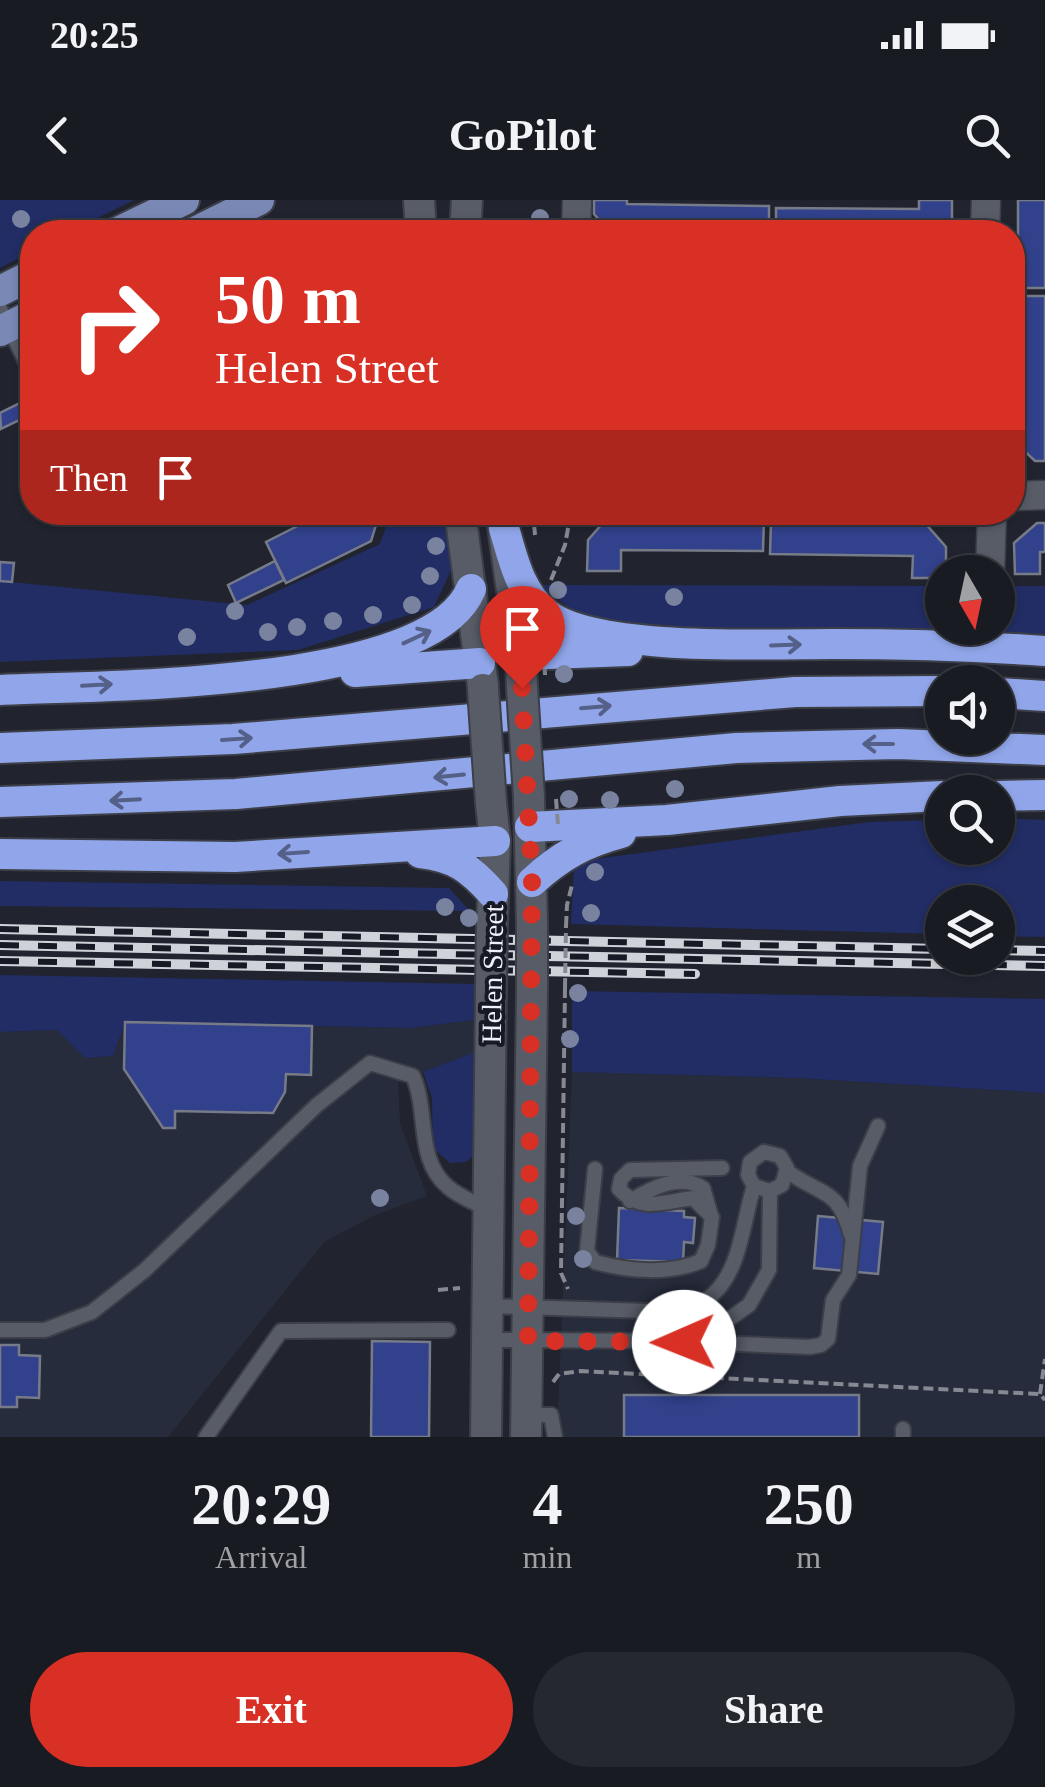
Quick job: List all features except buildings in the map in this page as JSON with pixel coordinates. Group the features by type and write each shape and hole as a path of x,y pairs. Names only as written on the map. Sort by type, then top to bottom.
{"highway":[{"path":"504,525 524,587 546,614 560,622 597,634 742,647"},
{"path":"257,675 333,664 398,646 447,622 462,608 471,589"},
{"path":"520,655 829,644 1045,651"},
{"path":"0,690 257,675 481,676"},
{"path":"0,748 233,739 795,692 925,691"},
{"path":"1015,693 1045,696"},
{"path":"0,802 236,794 736,748 898,744 1045,750"},
{"path":"1015,796 1045,796"},
{"path":"530,812 667,820 925,797"},
{"path":"532,882 566,853 592,841 667,820"},
{"path":"0,854 235,857 495,840"},
{"path":"362,848 439,856 470,868 492,909"}],"main road":[{"path":"143,220 184,200"},
{"path":"219,220 258,201"}],"street":[{"name":"Helen Street","path":"462,525 481,676 495,840 486,1437"},
{"name":"Helen Street","path":"503,525 520,655 530,812 528,1341 535,1422"},
{"path":"991,555 992,525"},
{"path":"481,676 520,655"},
{"path":"495,840 530,812"}],"lane":[{"path":"10,320 20,345"},
{"path":"0,1330 45,1330 92,1312 145,1270 317,1104 370,1062 413,1076 422,1096 427,1160 448,1187 490,1211"},
{"path":"489,1340 820,1345 828,1339 833,1300 849,1275 860,1166 878,1126"},
{"path":"490,1306 677,1312 711,1296 727,1278 738,1248 754,1186 748,1168 764,1152 780,1156 788,1172 843,1206 853,1240"},
{"path":"595,1168 586,1252 595,1262 681,1270 701,1261 712,1217 693,1198 640,1204 630,1201 619,1189 622,1179 630,1170 722,1168"},
{"path":"754,1186 770,1191 782,1185 788,1172"},
{"path":"684,1342 749,1306 769,1270 770,1191"},
{"path":"711,1296 713,1312 725,1322"},
{"path":"206,1437 281,1332 448,1330"},
{"path":"535,1422 555,1437"}],"path":[{"path":"547,590 569,525"},
{"path":"566,853 577,868 566,926 561,1274 568,1289"},
{"path":"1040,1394 1045,1359"},
{"path":"535,1422 558,1374 573,1371 1040,1394 1045,1400"}],"shaded area":[{"path":"0,200 134,200 93,220 20,220 20,257 0,268"},
{"path":"387,525 447,525 453,566 434,607 298,650 0,662 0,581 247,605 380,544"},
{"path":"540,585 925,586 925,637 678,632 580,617"},
{"path":"1015,586 1045,586 1045,639 1015,638"},
{"path":"1015,819 1045,820 1045,937 1015,936 1015,885 925,885 925,934 571,924 574,866 588,860 869,822 925,820 925,865 1015,865"},
{"path":"0,881 449,888 470,911 0,906"},
{"path":"0,975 479,984 481,1019 411,1028 125,1022 113,1056 85,1058 57,1030 0,1032"},
{"path":"572,991 1045,999 1045,1093 798,1078 572,1072"},
{"path":"481,1019 480,1050 398,1082 400,1123 427,1196 373,1216 324,1242 168,1437 0,1437 0,1032 57,1030 86,1058 113,1056 125,1022 411,1028"},
{"path":"480,1050 478,1152 466,1162 450,1163 433,1148 432,1098 423,1072"},
{"path":"572,1072 798,1078 1045,1093 1045,1437 557,1437"}],"railway":[{"path":"0,929 925,949"},
{"path":"0,945 1045,966"},
{"path":"1015,950 1045,951"},
{"path":"0,961 695,974"}],"route":[{"path":"522,688 532,882 528,1341 684,1342"}]}
